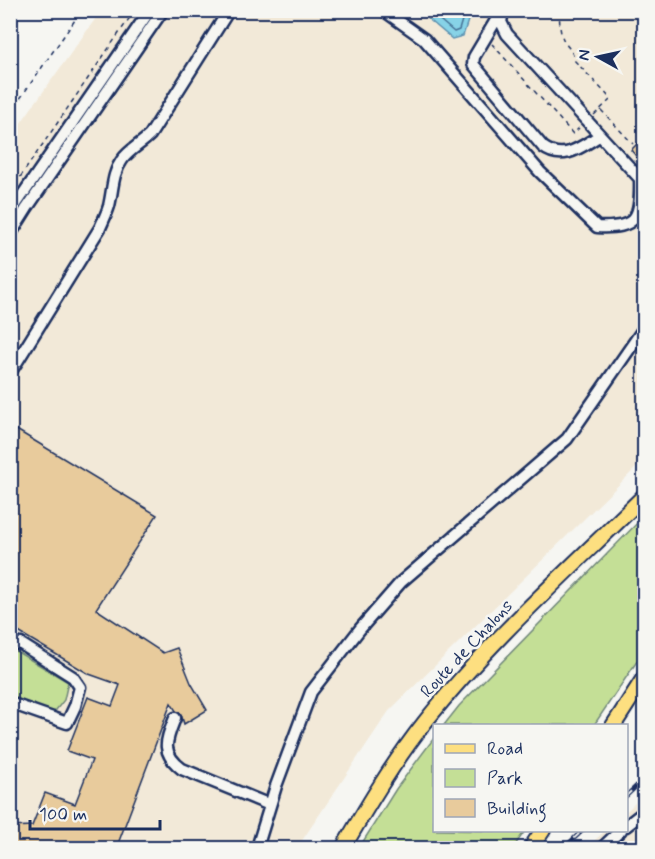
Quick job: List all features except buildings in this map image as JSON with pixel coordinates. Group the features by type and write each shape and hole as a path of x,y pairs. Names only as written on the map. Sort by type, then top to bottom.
{"main road":[{"name":"Route de Chalons","path":"343,849 363,813 424,723 459,681 645,496"},
{"path":"614,724 645,678"},
{"path":"532,847 542,832"}],"street":[{"path":"10,213 150,10"},
{"path":"10,235 163,10"},
{"path":"10,373 100,228 109,207 112,181 124,156 143,143 150,135 229,10"},
{"path":"383,10 424,39 540,172 597,227 617,228 632,222 639,211 642,181 507,34 501,22 502,10"},
{"path":"502,10 474,57 473,64 543,147 550,152 561,155 581,148 599,136"},
{"path":"257,849 270,805 311,692 360,629 401,582 567,439 645,328"},
{"path":"10,643 21,644 73,677 80,687 67,723 10,703"},
{"path":"175,718 166,746 172,762 182,770 270,805"},
{"path":"628,825 645,812"},
{"path":"602,849 620,832"}],"path":[{"path":"10,113 82,10"},
{"path":"10,192 135,10"},
{"path":"600,109 633,144"}],"shaded area":[{"path":"101,11 644,11 644,460 389,711 297,848 11,848 10,138"},
{"path":"644,794 644,848 586,848 604,832 628,832 628,810"}],"green space":[{"path":"644,516 644,651 595,724 445,724 459,706"},
{"path":"14,650 68,682 64,700 52,715 10,700 11,651"},
{"path":"433,739 433,832 524,832 513,848 359,848 396,789"}],"water":[{"path":"419,11 471,11 463,36 452,39"}],"railway":[{"path":"628,794 644,779"},
{"path":"564,848 581,832"}]}
